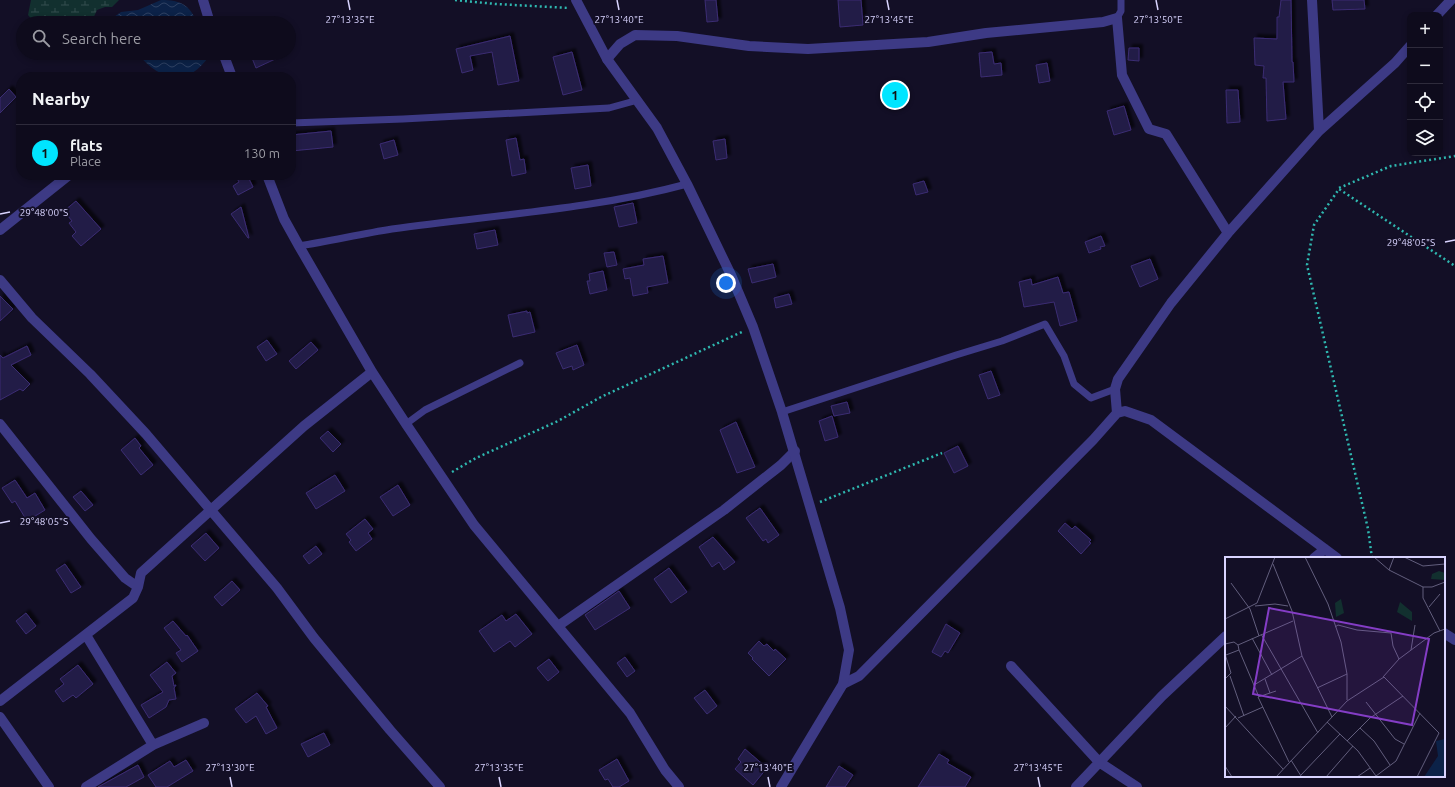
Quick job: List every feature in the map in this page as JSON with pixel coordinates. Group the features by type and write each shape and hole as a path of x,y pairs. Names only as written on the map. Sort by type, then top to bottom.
{"street":[{"path":"203,0 208,16"},
{"path":"1312,0 1319,131"},
{"path":"1440,12 1451,0"},
{"path":"577,3 607,58 657,128 687,184 731,275 752,327 795,451 840,608 849,650 843,684 780,787"},
{"path":"607,58 620,44 636,35 677,36 749,46 808,49 928,42 986,33 1103,22 1117,18 1122,75 1149,128 1166,134 1228,233"},
{"path":"1117,413 1115,388 1118,378 1172,303 1228,233 1319,131 1395,63 1408,48"},
{"path":"225,60 228,72"},
{"path":"0,230 63,180"},
{"path":"269,180 284,218 299,246 372,372 474,525 630,713 665,770 679,787"},
{"path":"0,280 32,318 90,374 146,434 277,588 314,638 390,730 440,787"},
{"path":"0,701 133,598 138,587 141,573 210,509 238,486 304,426 372,372"},
{"path":"843,684 859,676 1088,446 1117,413 1125,412 1151,420 1336,557"},
{"path":"0,424 91,539 125,578 138,587"},
{"path":"558,626 724,510 781,465 795,451"},
{"path":"1315,557 1325,549"},
{"path":"1445,634 1455,640"},
{"path":"86,635 153,745"},
{"path":"1076,787 1162,696 1225,637"},
{"path":"1011,666 1099,762 1137,787"},
{"path":"0,717 49,787"},
{"path":"86,787 153,745 204,723"}],"lane":[{"path":"1117,18 1121,11 1120,0"},
{"path":"296,123 609,108 638,100"},
{"path":"299,246 390,229 610,200 656,192 687,184"},
{"path":"782,412 1002,341 1045,324 1064,356 1074,384 1091,398 1115,388"},
{"path":"406,424 425,410 520,363"}],"path":[{"path":"456,0 571,8 577,3"},
{"path":"1372,557 1366,522 1307,265 1314,225 1339,189 1391,166 1455,156"},
{"path":"1339,189 1455,266"},
{"path":"443,478 476,458 558,421 601,397 752,327"},
{"path":"810,506 942,453"}],"green space":[{"path":"31,0 119,0 112,7 105,7 97,10 94,16 28,15"}],"water":[{"path":"161,0 168,0 184,5 193,16 115,16 121,12 138,10"},
{"path":"144,60 205,60 193,72 158,72"}],"building":[{"path":"705,0 716,0 718,21 707,22"},
{"path":"838,0 861,0 863,25 840,27"},
{"path":"1281,0 1291,0 1292,62 1294,82 1283,82 1286,119 1267,121 1266,78 1263,78 1264,66 1255,65 1254,38 1277,39 1277,17 1279,17"},
{"path":"1332,0 1364,0 1365,9 1333,10"},
{"path":"510,36 519,81 498,85 492,52 470,56 473,70 462,73 456,49"},
{"path":"1129,48 1139,48 1139,61 1128,60"},
{"path":"572,52 582,90 563,95 553,57"},
{"path":"992,52 994,64 1001,63 1002,75 981,77 979,53"},
{"path":"253,60 273,60 256,68"},
{"path":"1047,63 1050,81 1039,83 1036,65"},
{"path":"9,89 16,97 0,113 0,98"},
{"path":"1226,90 1238,90 1240,122 1227,123"},
{"path":"1124,106 1131,130 1114,135 1107,111"},
{"path":"331,131 333,147 296,151 296,134"},
{"path":"516,138 520,160 524,159 526,173 512,176 506,140"},
{"path":"725,139 727,158 716,160 713,141"},
{"path":"394,140 398,155 384,159 380,144"},
{"path":"588,165 591,186 575,189 571,168"},
{"path":"238,180 250,180 253,187 238,195 233,186 239,182"},
{"path":"924,181 928,192 916,195 913,184"},
{"path":"76,201 101,229 81,246 72,236 76,232 69,223 72,221 64,211"},
{"path":"633,203 637,223 619,227 614,207"},
{"path":"241,207 249,238 231,214"},
{"path":"495,230 498,245 477,249 474,234"},
{"path":"1101,236 1105,246 1089,253 1085,242"},
{"path":"614,252 617,265 607,267 604,253"},
{"path":"663,256 668,283 647,287 648,293 633,296 630,278 625,279 623,269 644,265 643,259"},
{"path":"1150,259 1158,279 1140,287 1131,266"},
{"path":"773,264 776,277 752,283 748,269"},
{"path":"603,271 607,290 590,294 587,281 590,281 589,274"},
{"path":"1058,277 1063,293 1069,292 1077,321 1060,326 1054,302 1024,307 1019,282 1031,279 1032,285"},
{"path":"789,294 792,304 776,308 774,298"},
{"path":"0,296 13,309 0,321"},
{"path":"527,311 527,313 530,312 535,332 513,337 508,315"},
{"path":"267,340 277,354 266,361 257,347"},
{"path":"311,342 318,350 296,369 289,361"},
{"path":"577,345 584,365 573,370 572,366 563,369 556,353"},
{"path":"27,346 31,355 11,365 30,384 23,391 20,389 0,400 0,355 3,358"},
{"path":"991,371 1000,395 988,399 979,375"},
{"path":"847,402 850,413 834,416 831,406"},
{"path":"832,416 838,437 825,441 819,421"},
{"path":"736,422 755,467 737,473 720,430"},
{"path":"328,431 341,444 333,452 320,438"},
{"path":"135,438 141,446 139,448 153,465 141,475 121,450"},
{"path":"958,446 968,466 954,473 944,453"},
{"path":"335,475 345,491 316,509 306,493"},
{"path":"15,480 27,498 35,493 45,510 27,521 15,501 12,503 2,488"},
{"path":"398,485 410,505 393,516 380,497"},
{"path":"81,491 93,505 85,511 73,497"},
{"path":"760,508 779,535 768,543 766,539 763,541 746,518"},
{"path":"365,519 373,529 368,533 372,539 356,551 349,542 351,540 346,534"},
{"path":"1065,523 1072,529 1075,526 1091,540 1089,542 1091,543 1081,554 1058,531"},
{"path":"206,533 219,548 205,561 191,546"},
{"path":"713,537 735,562 724,570 719,562 712,567 699,547"},
{"path":"316,546 322,554 309,564 303,556"},
{"path":"65,564 81,587 71,593 56,570"},
{"path":"669,568 687,592 671,603 654,579"},
{"path":"232,581 240,590 222,606 214,597"},
{"path":"619,591 630,608 595,630 585,615"},
{"path":"26,613 36,626 26,634 16,621"},
{"path":"516,614 532,634 515,647 510,641 494,652 479,631 502,615 506,621"},
{"path":"173,621 186,636 187,635 198,651 182,662 176,653 181,650 164,628"},
{"path":"946,624 960,633 948,653 945,651 941,657 932,652"},
{"path":"759,641 764,646 767,644 774,651 775,649 786,659 769,676 748,653"},
{"path":"625,657 635,671 627,677 617,663"},
{"path":"549,659 559,672 548,681 537,668"},
{"path":"167,662 176,673 172,676 174,686 176,685 174,688 176,699 169,700 166,707 149,718 141,705 163,692 150,675"},
{"path":"78,665 93,684 76,698 73,695 63,702 55,691 64,684 60,679"},
{"path":"705,690 717,706 707,714 694,698"},
{"path":"257,693 268,706 266,707 277,728 266,734 256,716 246,723 235,709"},
{"path":"324,733 330,745 308,757 301,744"},
{"path":"745,749 767,768 753,785 735,769 741,762 738,759"},
{"path":"939,754 949,760 947,763 971,777 965,787 918,787"},
{"path":"617,759 629,781 619,787 613,787 608,779 605,780 599,770"},
{"path":"186,760 193,771 167,787 156,787 148,775 170,761 174,767"},
{"path":"138,765 144,777 126,787 98,787"},
{"path":"839,766 853,775 845,787 826,787"}],"place":[{"name":"flats","path":"895,95"}]}
